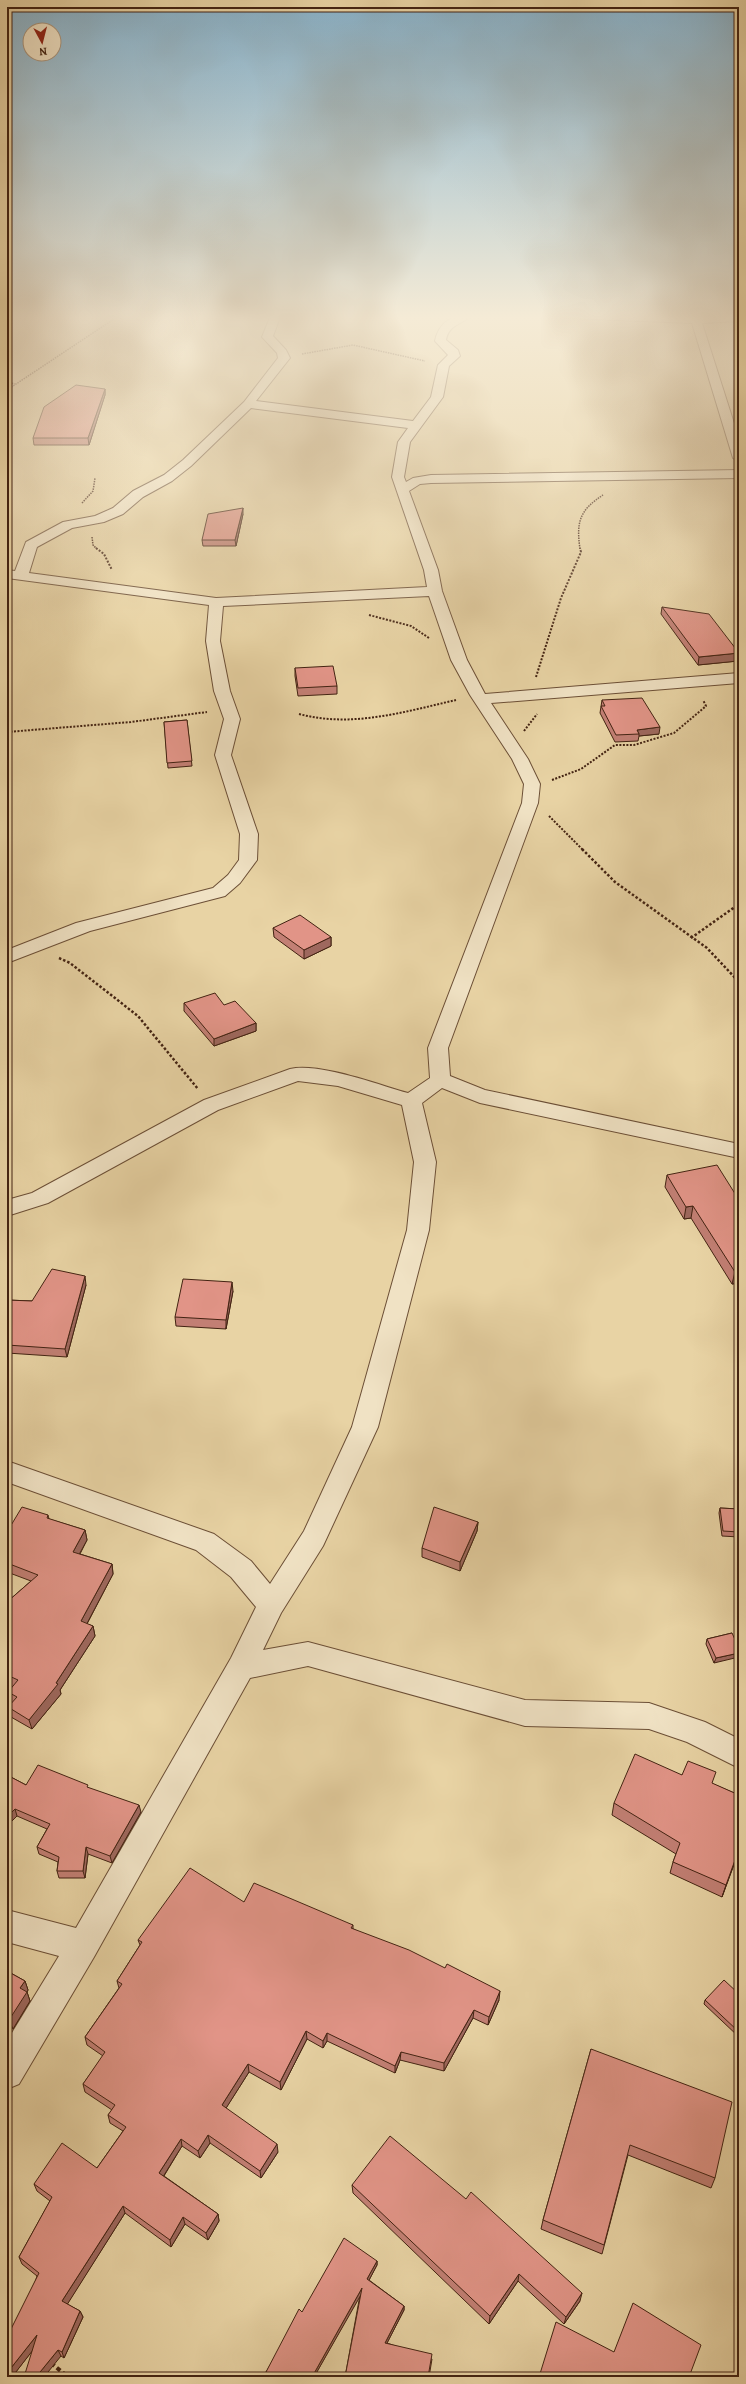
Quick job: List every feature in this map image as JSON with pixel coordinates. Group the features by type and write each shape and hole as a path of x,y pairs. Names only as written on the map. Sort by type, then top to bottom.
{"street":[{"path":"225,426 187,463 168,478 138,494 118,511 68,525 31,545 14,574 216,602 435,591"},
{"path":"415,426 404,442 398,478 431,570 435,591 459,660 479,697 520,758 532,784 530,803 438,1048 440,1080"},
{"path":"728,426 734,448 739,458"},
{"path":"403,489 417,481 431,479 633,477 739,474"},
{"path":"7,957 28,947 83,927 219,892 234,880 248,860 249,834 223,755 232,719 222,691 213,641 216,602"},
{"path":"479,697 739,678"},
{"path":"7,1208 40,1198 211,1105 297,1074 339,1080 411,1101"},
{"path":"411,1101 440,1080"},
{"path":"440,1080 480,1096 739,1151"},
{"path":"7,2072 83,1946 241,1667 271,1605 314,1538 365,1427 418,1230 425,1162 411,1101"},
{"path":"7,1472 205,1542 241,1569 271,1605"},
{"path":"241,1667 308,1654 525,1713 649,1716 695,1731 739,1754"},
{"path":"7,1926 83,1946"}],"path":[{"path":"530,694 561,598 581,552 578,533 581,515 589,504 633,477"},
{"path":"68,525 73,512 93,491 95,478"},
{"path":"89,520 93,545 104,554 114,574"},
{"path":"366,614 411,626 459,660"},
{"path":"532,784 556,779 581,769 615,745 634,745 674,733 706,706 697,680"},
{"path":"520,758 526,747 522,733 537,714 539,702 550,692"},
{"path":"299,714 314,719 350,720 479,697"},
{"path":"7,732 132,722 229,710"},
{"path":"530,803 552,818 615,882 691,938 707,948 739,982"},
{"path":"691,938 739,904"},
{"path":"28,947 70,963 138,1016 211,1105"},
{"path":"7,2328 19,2338"},
{"path":"43,2357 68,2377"}],"building":[{"path":"37,426 92,426 88,438 33,438"},
{"path":"243,508 235,540 202,540 208,514"},
{"path":"662,607 709,614 739,653 699,657"},
{"path":"333,666 337,686 298,688 295,668"},
{"path":"642,698 660,727 637,730 639,734 616,735 601,706 605,706 602,700"},
{"path":"187,720 192,761 167,763 164,722"},
{"path":"300,915 331,937 304,950 273,928"},
{"path":"215,993 224,1005 235,1001 256,1023 214,1039 184,1003"},
{"path":"717,1165 739,1200 739,1271 735,1272 693,1206 686,1207 667,1175"},
{"path":"52,1269 85,1276 65,1349 7,1345 7,1300 32,1301"},
{"path":"183,1279 232,1282 226,1320 175,1317"},
{"path":"22,1507 48,1515 47,1518 85,1530 73,1552 112,1564 81,1621 93,1626 56,1683 58,1684 29,1720 8,1707 17,1697 8,1692 18,1680 7,1675 7,1602 38,1575 7,1563 7,1532"},
{"path":"434,1507 478,1522 460,1562 422,1548"},
{"path":"720,1508 739,1509 739,1532 723,1531"},
{"path":"732,1633 739,1648 739,1653 716,1658 707,1639"},
{"path":"635,1754 682,1775 688,1761 716,1772 712,1783 739,1795 739,1849 726,1885 673,1862 680,1843 614,1803"},
{"path":"38,1765 88,1785 87,1787 139,1805 110,1856 86,1847 83,1871 57,1871 59,1857 37,1847 50,1824 15,1809 7,1817 7,1775 26,1785"},
{"path":"190,1868 244,1902 254,1883 353,1925 351,1928 409,1950 445,1968 447,1964 500,1991 489,2017 474,2010 444,2063 401,2052 395,2066 327,2033 323,2041 306,2031 280,2082 248,2064 222,2105 277,2144 260,2171 208,2135 198,2151 181,2139 159,2173 218,2214 206,2233 183,2217 170,2240 123,2206 62,2301 80,2311 62,2352 58,2350 36,2377 24,2377 37,2335 7,2373 7,2337 39,2273 19,2257 52,2197 34,2184 62,2143 97,2168 126,2127 108,2115 115,2105 83,2084 105,2052 85,2037 122,1984 117,1981 142,1942 138,1940"},
{"path":"7,1971 25,1981 20,1988 27,1992 9,2020 7,2019"},
{"path":"724,1980 739,1994 739,2032 705,2000"},
{"path":"591,2049 732,2102 715,2178 630,2145 604,2245 543,2220"},
{"path":"390,2136 466,2199 471,2192 582,2293 566,2317 519,2274 490,2316 352,2185"},
{"path":"344,2238 377,2261 367,2279 404,2306 385,2343 432,2354 428,2377 345,2377 362,2288 312,2377 273,2377 266,2372 299,2309 302,2312"},
{"path":"633,2303 701,2345 689,2377 539,2377 556,2322 614,2352"}]}
